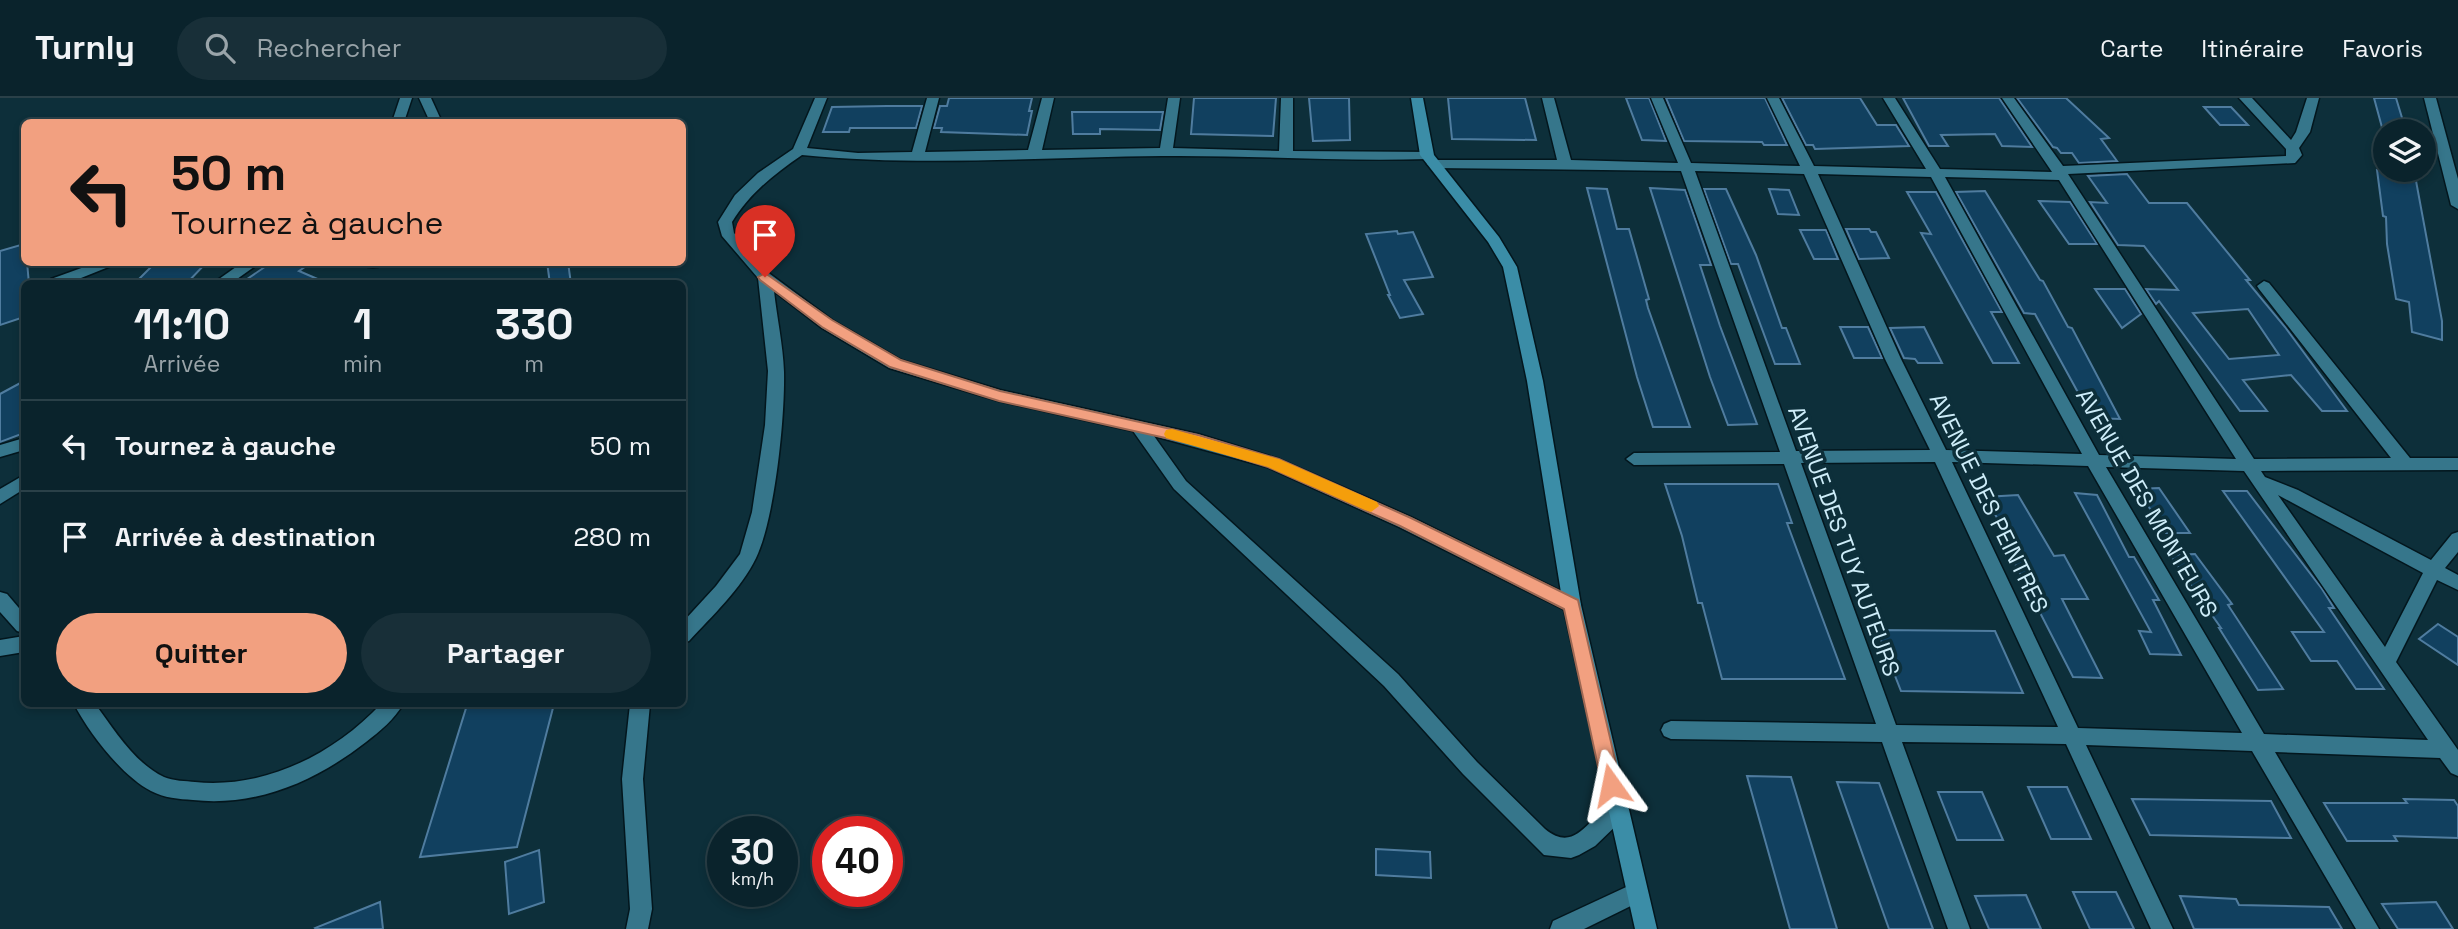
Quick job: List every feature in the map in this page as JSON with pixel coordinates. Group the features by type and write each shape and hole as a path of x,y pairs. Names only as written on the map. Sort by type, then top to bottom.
{"street":[{"path":"399,119 406,98"},
{"path":"425,98 435,119"},
{"path":"821,98 799,151 740,198 725,222 727,233 737,248 765,277 827,324 895,364 999,396 1198,440 1273,463 1405,522 1572,605"},
{"path":"918,155 933,98"},
{"path":"1034,154 1048,98"},
{"path":"1166,152 1174,98"},
{"path":"1286,154 1287,98"},
{"path":"1417,98 1431,160 1494,240 1510,267 1535,381 1572,605 1646,929"},
{"path":"1548,98 1565,164"},
{"name":"AVENUE DES TUY AUTEURS","path":"1657,98 1687,169 1787,456 1959,929"},
{"name":"AVENUE DES PEINTRES","path":"1773,98 2162,929"},
{"name":"AVENUE DES MONTEURS","path":"1889,98 1935,172 2093,460 2368,929"},
{"path":"2008,98 2060,173 2259,481 2458,767"},
{"path":"799,151 858,156 1166,152 1286,154 1687,169 2060,173 2290,160 2295,155 2292,148 2245,98"},
{"path":"2292,148 2303,132 2313,98"},
{"path":"2430,98 2458,205"},
{"path":"62,280 102,266"},
{"path":"225,280 248,266"},
{"path":"686,632 723,591 748,556 761,512 773,425 776,371 765,277"},
{"path":"2264,286 2406,465"},
{"path":"1138,426 1180,485 1391,680 1470,768 1537,836 1552,848 1571,848 1587,839 1617,811"},
{"path":"0,451 21,445"},
{"path":"1634,458 1941,456 2249,465 2458,464"},
{"path":"2259,481 2292,494 2458,583"},
{"path":"0,498 21,483"},
{"path":"2386,663 2434,569 2458,539"},
{"path":"0,599 21,623"},
{"path":"0,648 21,644"},
{"path":"86,707 141,774 162,787 224,794 257,789 316,763 361,736 390,707"},
{"path":"637,929 640,909 634,776 636,720 639,707"},
{"path":"1671,730 2073,736 2446,749"},
{"path":"1561,929 1637,892"}],"building":[{"path":"949,98 1032,98 1027,135 941,132 942,128 934,128 940,106 947,106"},
{"path":"1194,98 1276,98 1273,136 1191,134"},
{"path":"1309,98 1349,98 1350,140 1313,141"},
{"path":"1448,98 1525,98 1536,140 1452,139"},
{"path":"1626,98 1649,98 1666,141 1642,140"},
{"path":"1666,98 1765,98 1787,145 1684,141"},
{"path":"1782,98 1860,98 1877,125 1896,125 1909,146 1815,149 1813,145 1806,145"},
{"path":"1903,98 1999,98 2032,147 2002,146 1995,134 1941,135 1948,146 1929,146"},
{"path":"2017,98 2066,98 2109,138 2101,139 2117,161 2079,163 2072,153 2061,153 2053,147"},
{"path":"2374,98 2396,98 2402,119 2380,119"},
{"path":"922,106 916,128 850,128 849,132 823,132 832,107"},
{"path":"2204,107 2231,107 2248,125 2220,125"},
{"path":"1072,112 1163,112 1160,130 1100,129 1100,134 1073,134"},
{"path":"2127,174 2149,203 2187,203 2250,280 2246,280 2285,327 2347,411 2322,411 2291,375 2243,380 2267,411 2240,411 2159,301 2156,304 2146,289 2178,290 2144,246 2118,245 2090,202 2107,203 2088,176","holes":["2248,309 2279,355 2229,359 2193,313"]},
{"path":"2379,182 2416,182 2442,321 2442,340 2412,332 2409,302 2396,299 2387,244 2386,217 2383,216"},
{"path":"1587,188 1607,189 1617,229 1629,229 1649,299 1646,300 1648,308 1690,427 1653,427 1637,377"},
{"path":"1650,188 1685,190 1711,265 1700,265 1757,424 1728,425"},
{"path":"1704,189 1726,189 1756,255 1782,328 1786,328 1800,364 1775,364 1738,264 1731,264"},
{"path":"1769,189 1789,190 1799,215 1778,214"},
{"path":"1985,191 2043,281 2068,327 2072,328 2120,419 2092,418 2035,314 2024,313 1956,192"},
{"path":"1907,192 1936,192 2002,312 1991,312 2019,363 1993,363 1921,233 1931,234"},
{"path":"2039,201 2070,202 2097,244 2069,244"},
{"path":"1846,229 1869,229 1876,232 1889,258 1859,259"},
{"path":"1800,230 1826,230 1838,259 1814,259"},
{"path":"1397,231 1398,234 1413,232 1433,277 1404,280 1423,314 1400,318 1388,295 1366,234"},
{"path":"21,245 21,266 27,266 29,280 21,280 21,318 0,325 0,251"},
{"path":"152,266 203,266 190,280 138,280"},
{"path":"266,266 306,266 299,271 320,280 246,280"},
{"path":"548,266 569,266 570,280 549,280"},
{"path":"2095,289 2125,289 2141,314 2122,328"},
{"path":"1840,327 1868,327 1882,358 1854,358"},
{"path":"1924,327 1942,363 1918,363 1915,359 1904,358 1890,328"},
{"path":"21,383 21,434 0,442 0,394"},
{"path":"1665,484 1778,484 1792,523 1787,523 1845,679 1722,679 1702,603 1698,603 1682,536"},
{"path":"2159,488 2190,533 2166,533 2137,489"},
{"path":"2223,491 2247,491 2322,589 2334,608 2329,608 2384,689 2356,689 2337,661 2311,661 2292,632 2324,632"},
{"path":"2075,493 2097,495 2129,557 2134,557 2159,600 2153,600 2181,655 2150,654 2139,631 2151,632"},
{"path":"2018,495 2054,556 2064,555 2088,599 2062,599 2102,678 2073,677 2011,556 2019,556 1985,497"},
{"path":"2195,554 2232,604 2228,605 2283,689 2258,690 2221,628 2170,555"},
{"path":"2438,624 2458,637 2458,665 2419,639"},
{"path":"1877,630 1995,631 2023,693 1901,691"},
{"path":"466,707 553,707 517,847 420,857"},
{"path":"1747,776 1791,777 1837,929 1790,929"},
{"path":"1837,782 1879,783 1933,929 1889,929"},
{"path":"2028,787 2067,787 2091,839 2051,839"},
{"path":"1938,792 1982,792 2003,840 1957,840"},
{"path":"2132,799 2271,801 2291,838 2150,835"},
{"path":"2404,799 2454,800 2458,806 2458,838 2394,836 2397,841 2347,841 2324,803 2407,803"},
{"path":"1376,849 1430,852 1431,878 1376,875"},
{"path":"539,850 544,902 509,914 505,862"},
{"path":"2073,892 2116,892 2134,929 2090,929"},
{"path":"2026,895 2041,929 1989,929 1975,896"},
{"path":"2180,896 2236,899 2239,905 2329,907 2342,929 2194,929"},
{"path":"380,902 383,929 315,928"},
{"path":"2436,902 2453,929 2398,929 2382,904"}],"slow traffic":[{"path":"1172,434 1273,463 1371,506"}],"route":[{"path":"765,277 827,324 895,364 999,396 1198,440 1273,463 1405,522 1572,605 1611,785"}]}
